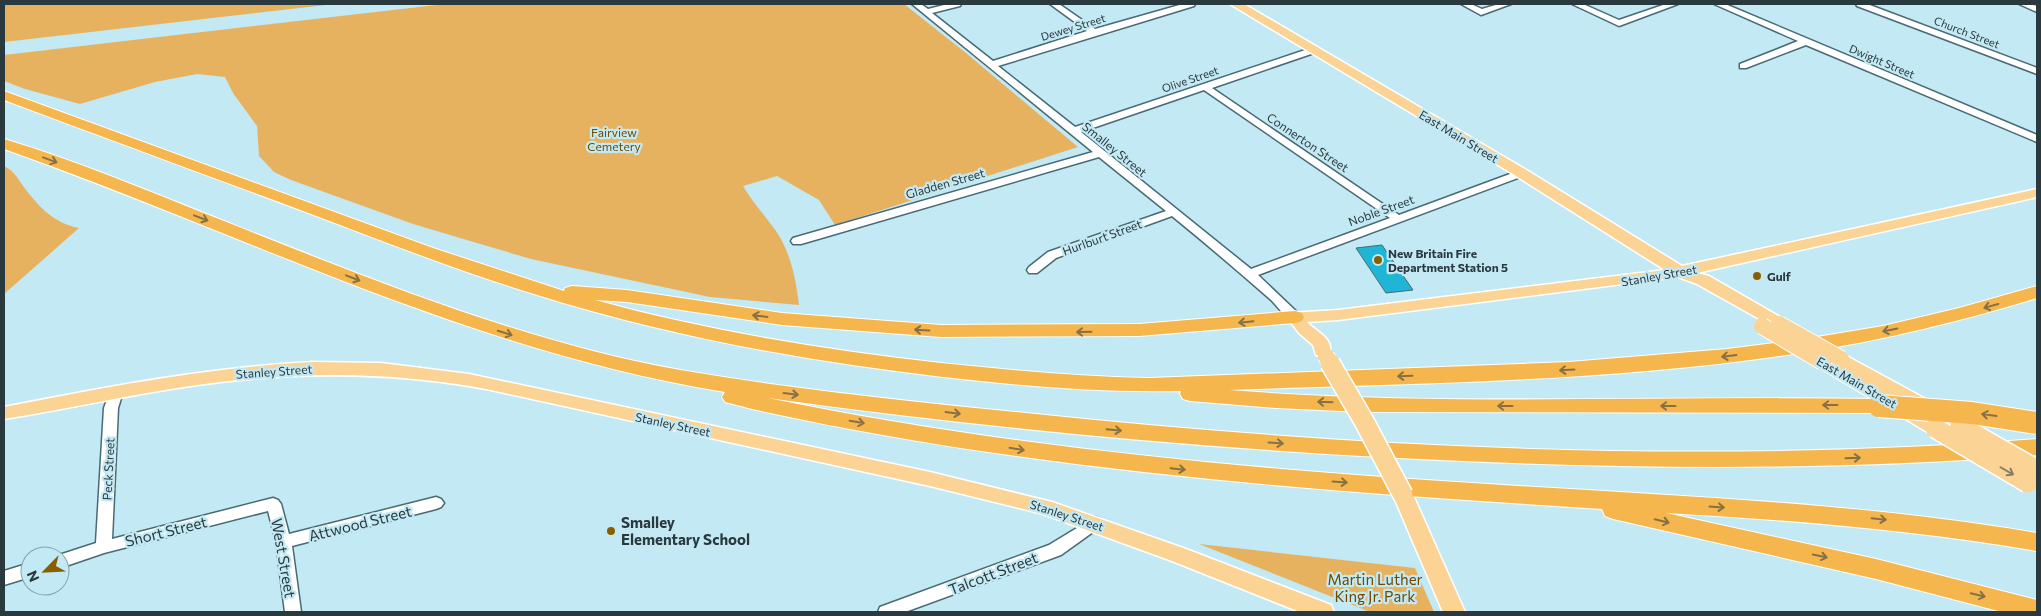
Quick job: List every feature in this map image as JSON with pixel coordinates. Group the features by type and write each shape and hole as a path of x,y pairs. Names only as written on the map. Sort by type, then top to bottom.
{"highway":[{"path":"4,95 462,265 544,291 656,321 789,349 937,370 1121,384 1232,398 1366,404 1500,406 1879,406 1972,413 2037,422"},
{"path":"4,144 92,176 452,316 553,347 656,374 714,392 779,407 1063,456 1260,476 1563,498 1868,517 1961,529 2037,542"},
{"path":"544,291 627,296 706,309 817,323 950,331 1049,332 1139,330 1295,317"},
{"path":"1121,384 1199,384 1526,372 1672,362 1772,350 1877,333 1976,310 2037,292"},
{"path":"656,374 816,397 1038,423 1250,441 1386,450 1554,457 1769,460 1914,456 2037,446"},
{"path":"1563,498 1868,567 2037,611"}],"main road":[{"name":"East Main Street","path":"1236,4 1522,173 1680,272 1703,280 1960,426 2034,480"},
{"name":"Stanley Street","path":"1295,317 1357,313 1618,282 1680,272 2037,193"},
{"name":"East Main Street","path":"1680,272 1692,285 1935,428 2034,480"},
{"path":"1295,317 1308,333 1311,343 1324,353 1375,442 1416,524 1454,612"},
{"name":"Stanley Street","path":"4,413 197,378 286,369 347,368 434,374 491,384 930,479 1038,505 1094,523 1323,612"}],"street":[{"name":"Smalley Street","path":"916,4 1250,274 1295,317"},
{"path":"926,12 957,4"},
{"path":"1054,4 1094,32"},
{"name":"Dewey Street","path":"991,65 1094,32 1191,4"},
{"path":"1465,4 1481,12 1507,4"},
{"path":"1576,4 1619,23 1674,4"},
{"name":"Dwight Street","path":"1718,4 2037,139"},
{"name":"Church Street","path":"1860,4 2037,71"},
{"path":"2023,4 2037,9"},
{"path":"1742,66 1807,41"},
{"name":"Olive Street","path":"1074,131 1314,50"},
{"name":"Connerton Street","path":"1205,87 1397,218"},
{"name":"Gladden Street","path":"797,241 1100,153"},
{"name":"Noble Street","path":"1250,274 1522,173"},
{"name":"Hurlburt Street","path":"1033,270 1052,255 1174,212"},
{"name":"Peck Street","path":"104,547 111,408 116,392"},
{"name":"Attwood Street","path":"284,542 436,503"},
{"name":"Short Street","path":"70,558 104,547 273,504"},
{"name":"West Street","path":"273,504 284,542 293,612"},
{"name":"Talcott Street","path":"886,612 1055,550 1094,523"},
{"path":"4,578 20,573"}],"green space":[{"path":"4,4 335,4 4,42"},
{"name":"Fairview Cemetery","path":"445,4 904,4 966,53 1078,147 835,225 819,200 777,176 743,186 783,242 792,268 799,305 710,297 531,259 413,224 291,180 274,172 259,156 257,126 233,93 225,77 197,74 155,82 80,104 25,89 4,81 4,55"},
{"path":"4,166 15,174 34,200 47,213 61,222 79,228 4,294"},
{"name":"Martin Luther King Jr. Park","path":"1199,544 1415,568 1434,612 1370,612"}],"building":[{"name":"New Britain Fire Department Station 5","path":"1382,245 1413,290 1386,293 1356,248"}],"place":[{"name":"New Britain Fire Department Station 5","path":"1378,260"},
{"name":"Gulf","path":"1757,276"},
{"name":"Smalley Elementary School","path":"611,531"}]}
